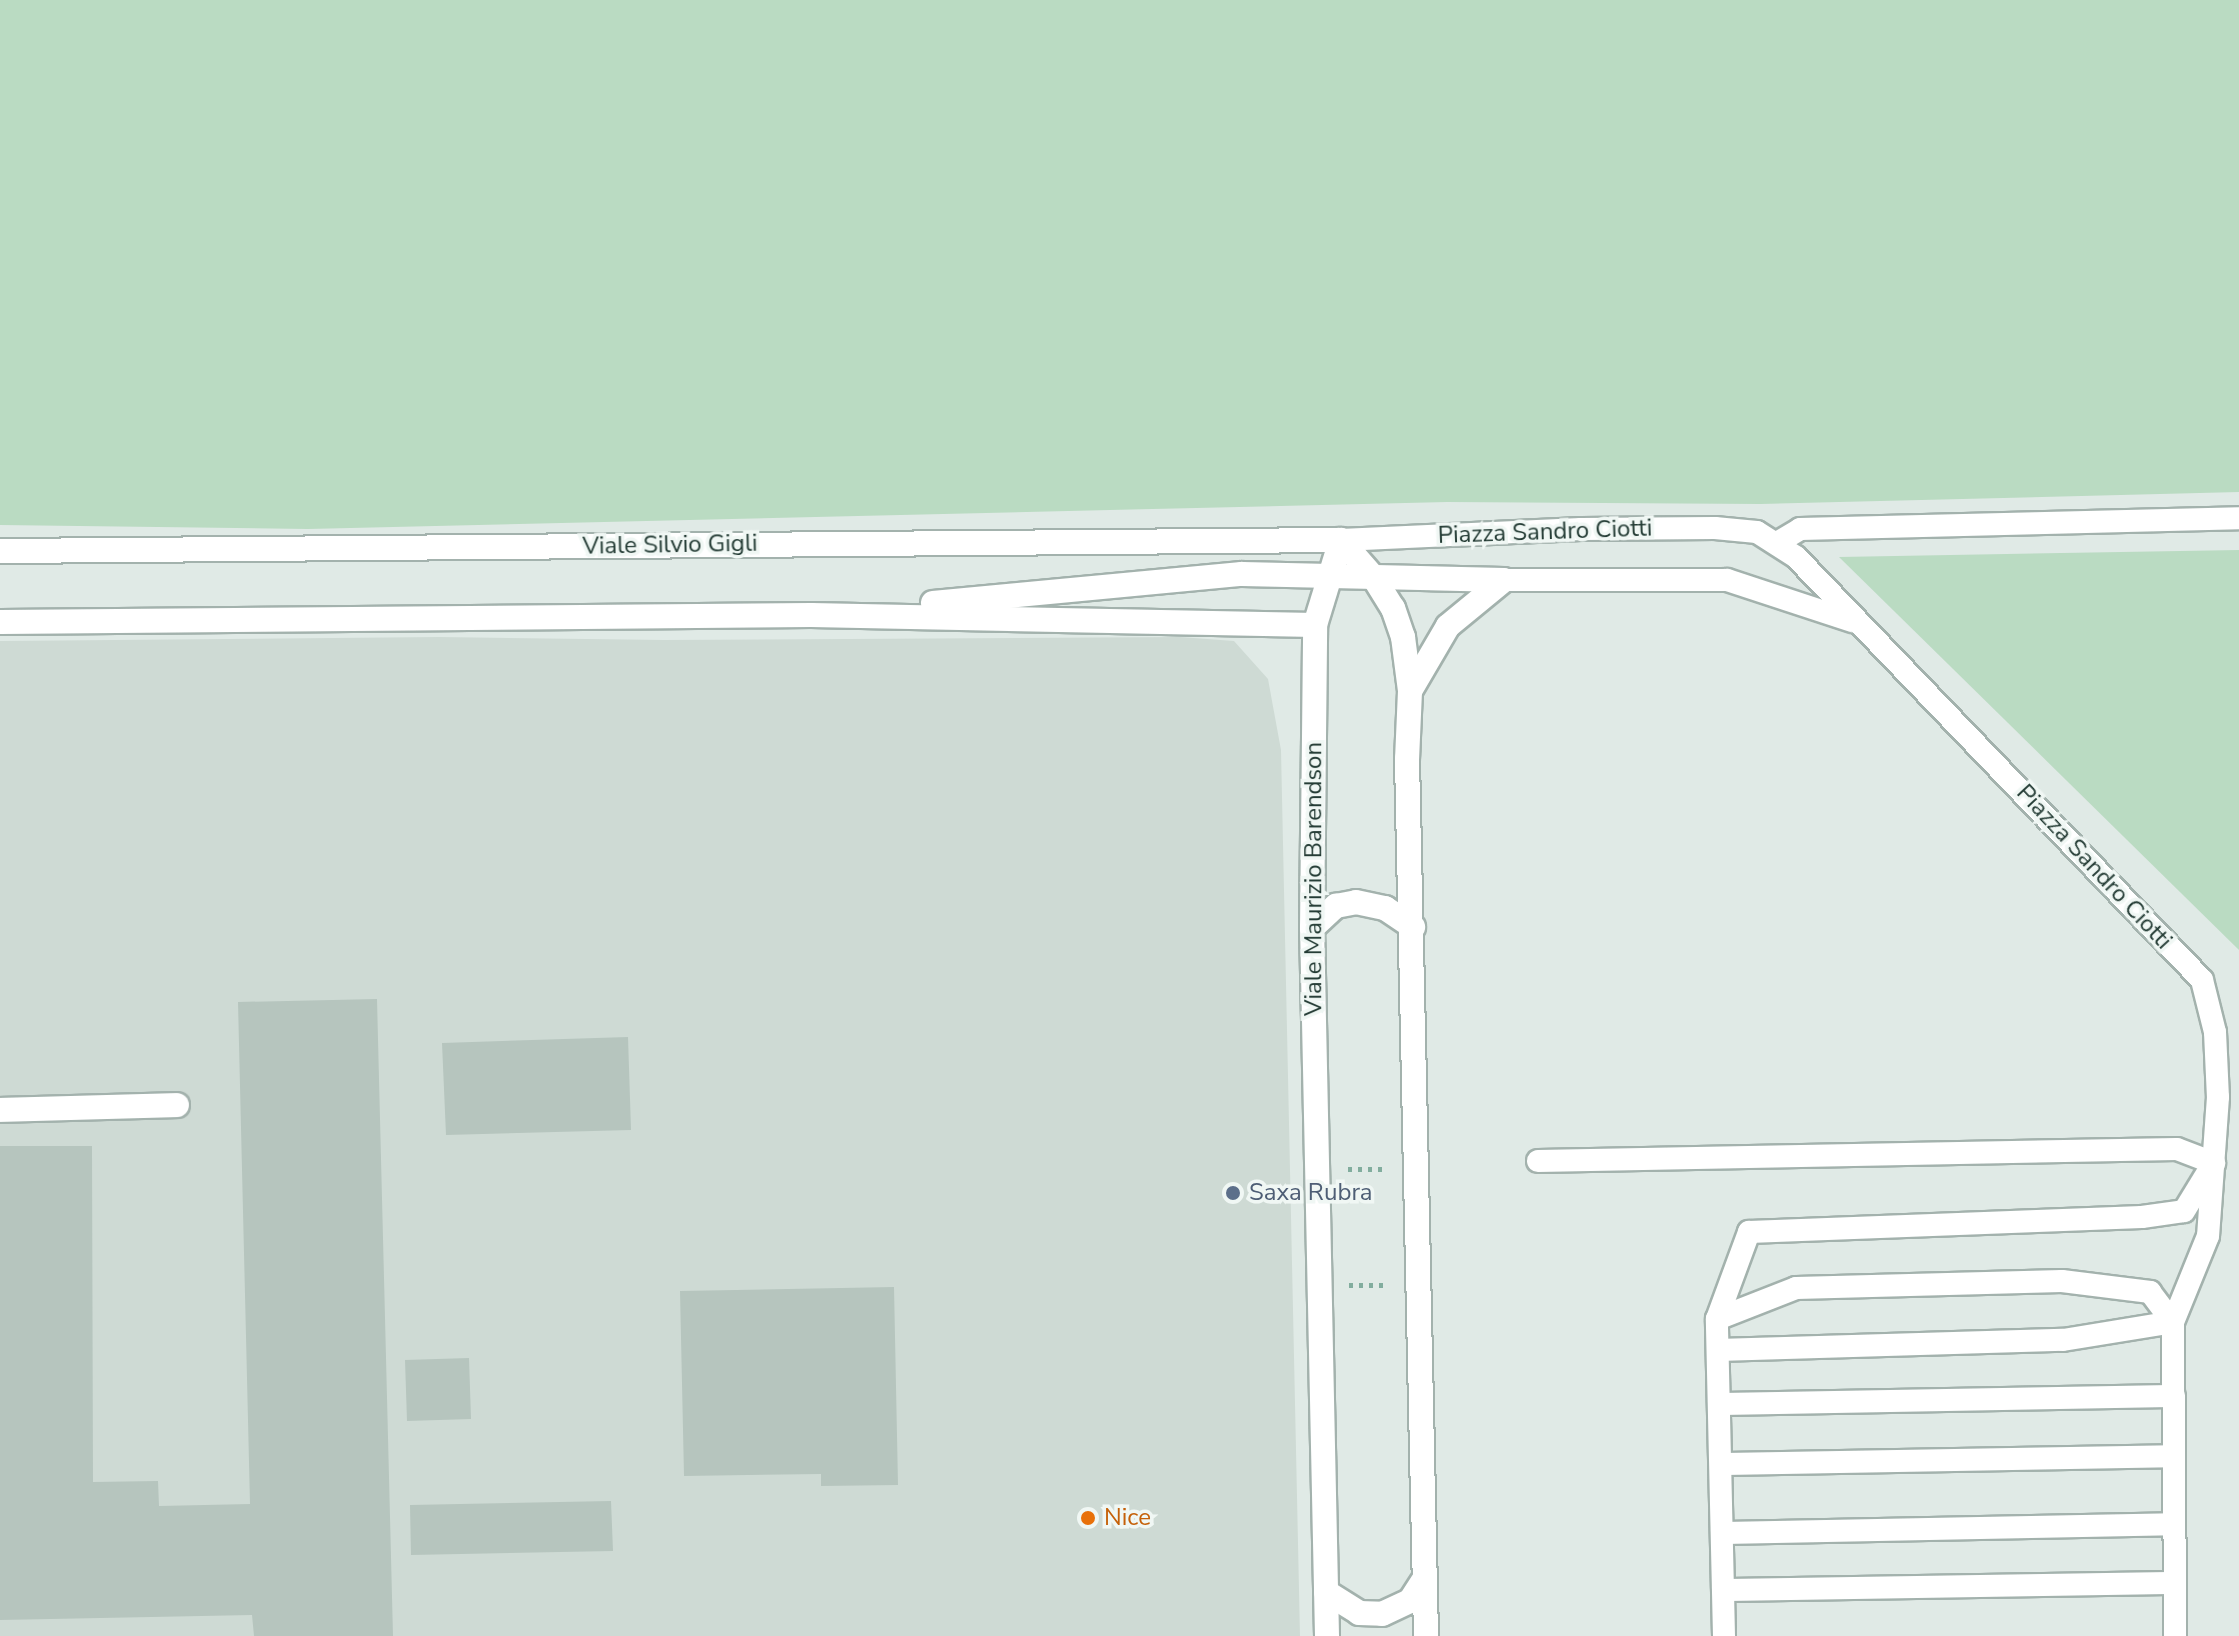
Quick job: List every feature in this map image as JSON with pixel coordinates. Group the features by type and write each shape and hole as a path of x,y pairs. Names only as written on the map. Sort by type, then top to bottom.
{"street":[{"name":"Viale Silvio Gigli","path":"0,551 1341,540"},
{"name":"Viale Maurizio Barendson","path":"1327,1636 1312,928 1315,625 1341,540"},
{"path":"1341,540 1384,578 1397,617 1410,691 1407,759 1426,1636"},
{"name":"Piazza Sandro Ciotti","path":"811,615 1242,574 1504,580"},
{"name":"Piazza Sandro Ciotti","path":"1410,691 1448,626 1504,580"},
{"path":"0,622 811,615 1315,625"},
{"path":"1312,928 1336,906 1356,902 1385,908 1413,927"},
{"path":"0,1110 177,1105"},
{"path":"1326,1592 1359,1613 1382,1614 1410,1601 1425,1578"}],"lane":[{"path":"1777,543 1800,529 2239,518"},
{"name":"Piazza Sandro Ciotti","path":"1341,540 1687,528 1746,530 1777,543 1796,557 1856,622 1951,715 2202,980 2215,1032 2218,1097 2208,1236 2173,1322"},
{"name":"Piazza Sandro Ciotti","path":"1504,580 1727,580 1856,622"},
{"path":"1538,1161 2177,1149 2214,1163 2184,1211 2142,1217 1749,1232 1717,1319 1724,1636"},
{"path":"1717,1319 1796,1288 2062,1281 2150,1292 2173,1322 2175,1636"},
{"path":"1718,1350 2063,1340 2173,1322"},
{"path":"1719,1404 2174,1396"},
{"path":"1721,1464 2174,1456"},
{"path":"1722,1533 2174,1524"},
{"path":"1723,1590 2174,1583"}],"path":[{"path":"1339,1169 1392,1169"},
{"path":"1340,1285 1392,1284"}],"shaded area":[{"path":"439,637 664,640 1180,637 1234,641 1268,679 1281,750 1300,1636 0,1636 0,641"}],"green space":[{"path":"0,0 2239,0 2239,492 1761,504 1447,502 308,529 0,525"},
{"path":"2239,550 2239,950 1839,557"}],"building":[{"path":"377,999 393,1636 254,1636 252,1615 0,1620 0,1146 92,1146 93,1482 158,1481 159,1506 250,1504 238,1002"},
{"path":"628,1037 631,1130 446,1135 442,1043"},
{"path":"894,1287 898,1485 821,1486 821,1474 684,1476 680,1291"},
{"path":"469,1358 471,1419 407,1421 405,1360"},
{"path":"611,1501 613,1551 411,1555 410,1505"}],"place":[{"name":"Saxa Rubra","path":"1233,1193"},
{"name":"Nice","path":"1088,1518"}]}
